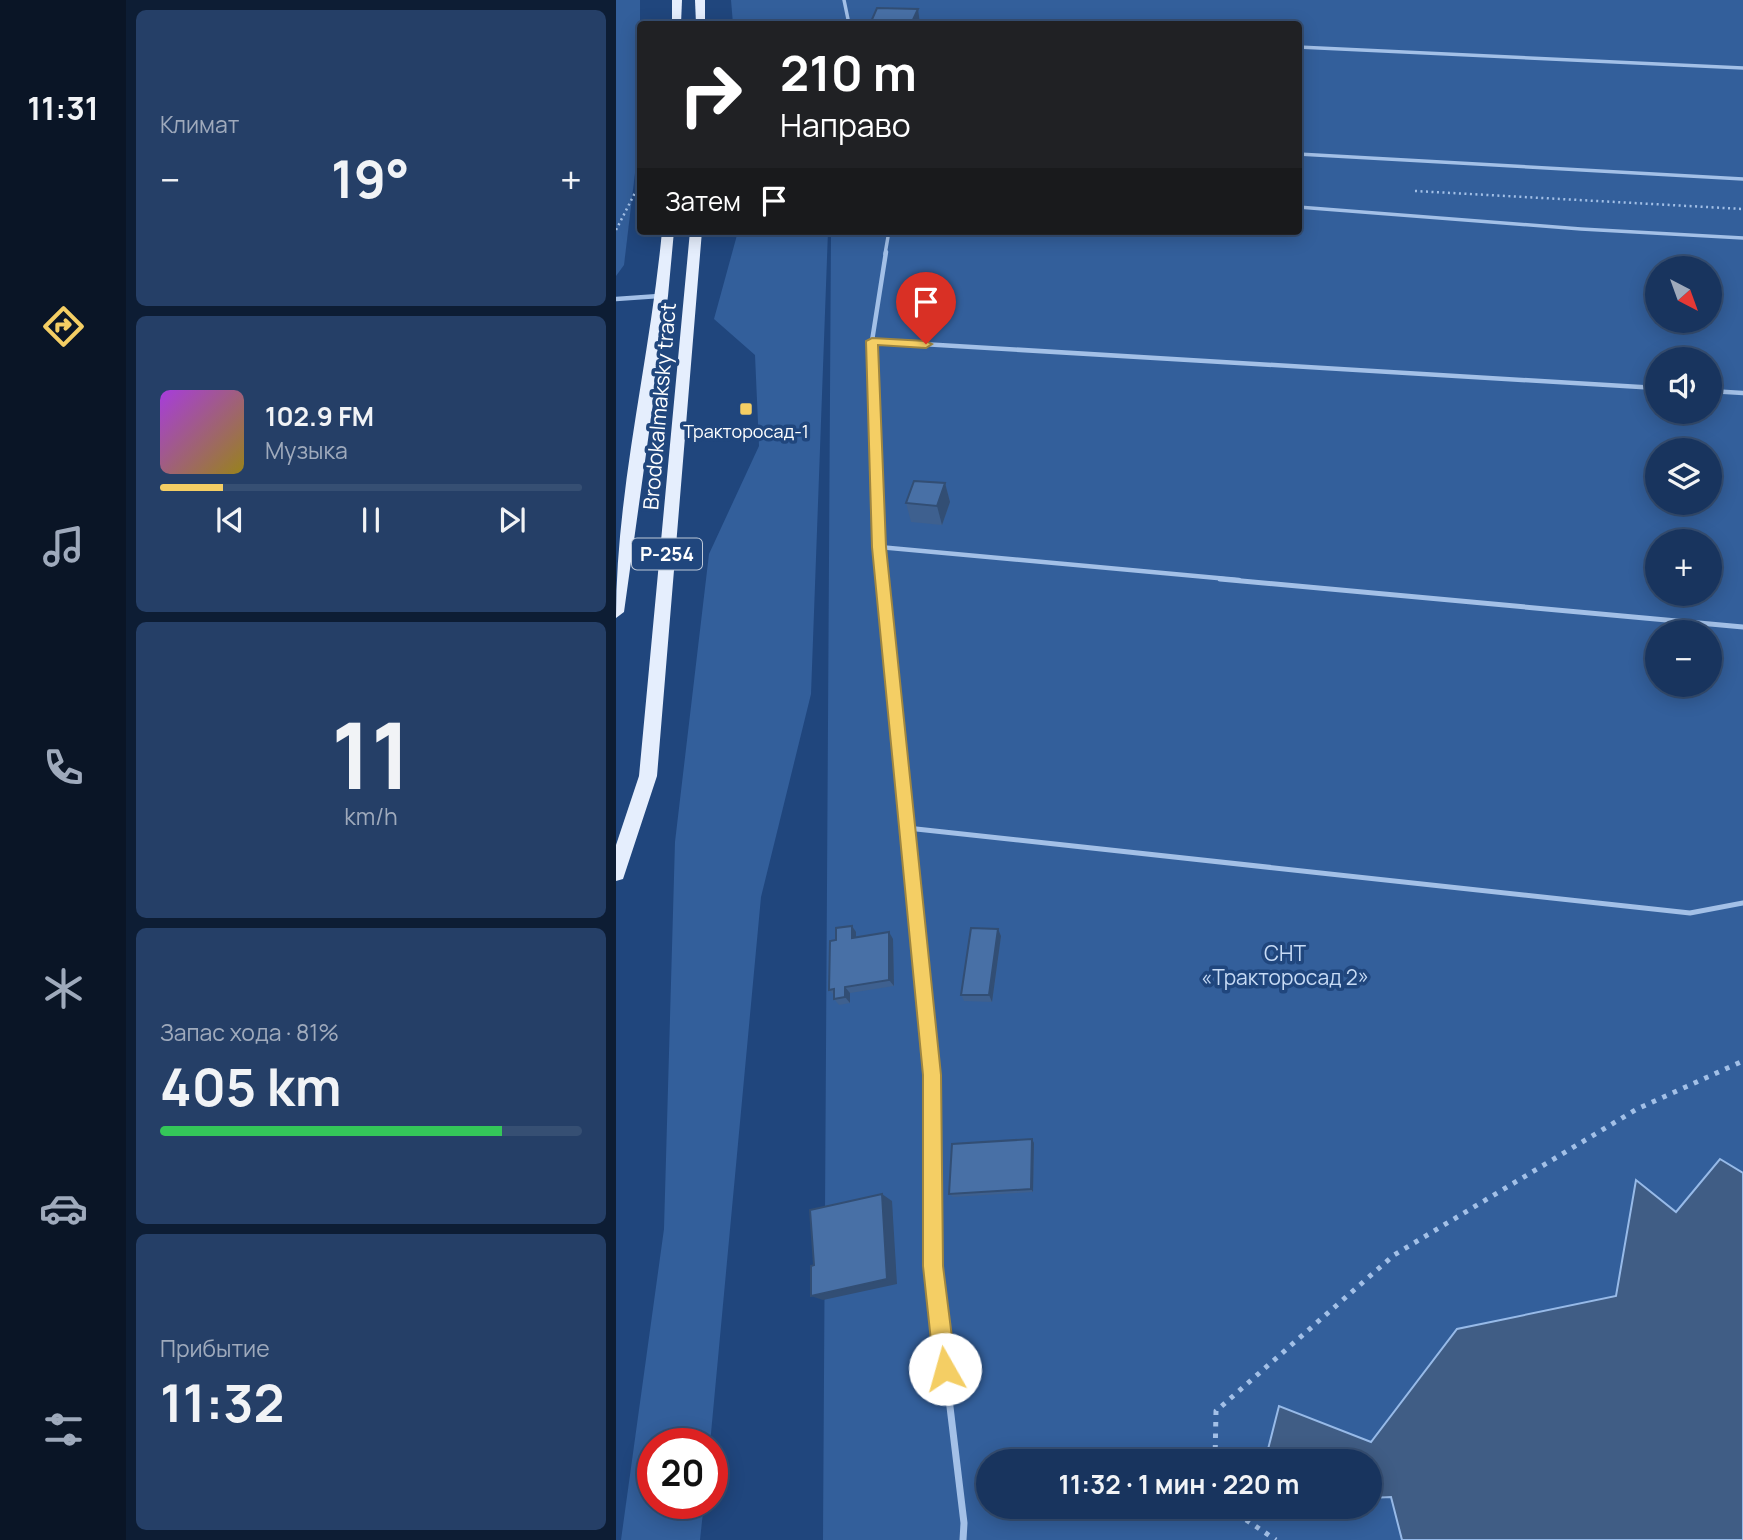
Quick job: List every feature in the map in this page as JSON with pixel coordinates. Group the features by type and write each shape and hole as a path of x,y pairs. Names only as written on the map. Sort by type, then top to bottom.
{"main road":[{"path":"677,0 677,21"},
{"path":"700,0 701,21"},
{"name":"Brodokalmaksky tract","path":"616,612 662,296 668,235"},
{"name":"Brodokalmaksky tract","path":"616,873 648,776 696,235"}],"lane":[{"path":"844,0 848,21"},
{"path":"1302,47 1743,68"},
{"path":"1302,154 1743,178"},
{"path":"1302,207 1581,229 1743,238"},
{"path":"888,235 872,341 879,547 932,1075 933,1266 964,1523 963,1540"},
{"path":"616,299 662,296"},
{"path":"872,341 1645,387"},
{"path":"1722,392 1743,393"},
{"path":"879,547 1743,627"},
{"path":"907,828 1690,913 1743,903"}],"path":[{"path":"616,230 637,190"},
{"path":"1410,191 1743,209"},
{"path":"1215,1449 1216,1411 1394,1255 1637,1109 1743,1061"},
{"path":"1245,1519 1276,1540"}],"green space":[{"path":"616,0 640,0 640,21 637,21 637,156 624,265 616,276"},
{"name":"СНТ «Тракторосад 2»","path":"731,0 1743,0 1743,1540 823,1540 831,235 1302,235 1302,21 733,21"},
{"path":"737,235 828,235 811,694 761,897 711,1428 637,1428 637,1519 702,1519 700,1540 621,1540 664,1229 675,842 709,554 759,446 755,355 714,319"}],"shaded area":[{"path":"1720,1159 1743,1173 1743,1540 1402,1540 1391,1497 1382,1497 1382,1449 1268,1449 1279,1406 1371,1442 1457,1329 1616,1296 1636,1180 1676,1212"}],"building":[{"path":"877,8 918,9 912,21 871,21"},
{"path":"914,481 945,483 937,506 906,503"},
{"path":"852,926 852,938 889,932 889,980 845,987 845,997 834,999 834,989 829,990 830,941 836,940 836,928"},
{"path":"971,928 998,929 989,995 961,995"},
{"path":"1032,1139 1031,1189 949,1194 952,1144"},
{"path":"882,1194 887,1279 811,1296 811,1266 814,1265 810,1210"}],"place":[{"name":"Тракторосад-1","path":"746,409"}],"route":[{"path":"926,344 872,341 879,547 932,1075 933,1266 945,1369"}]}
